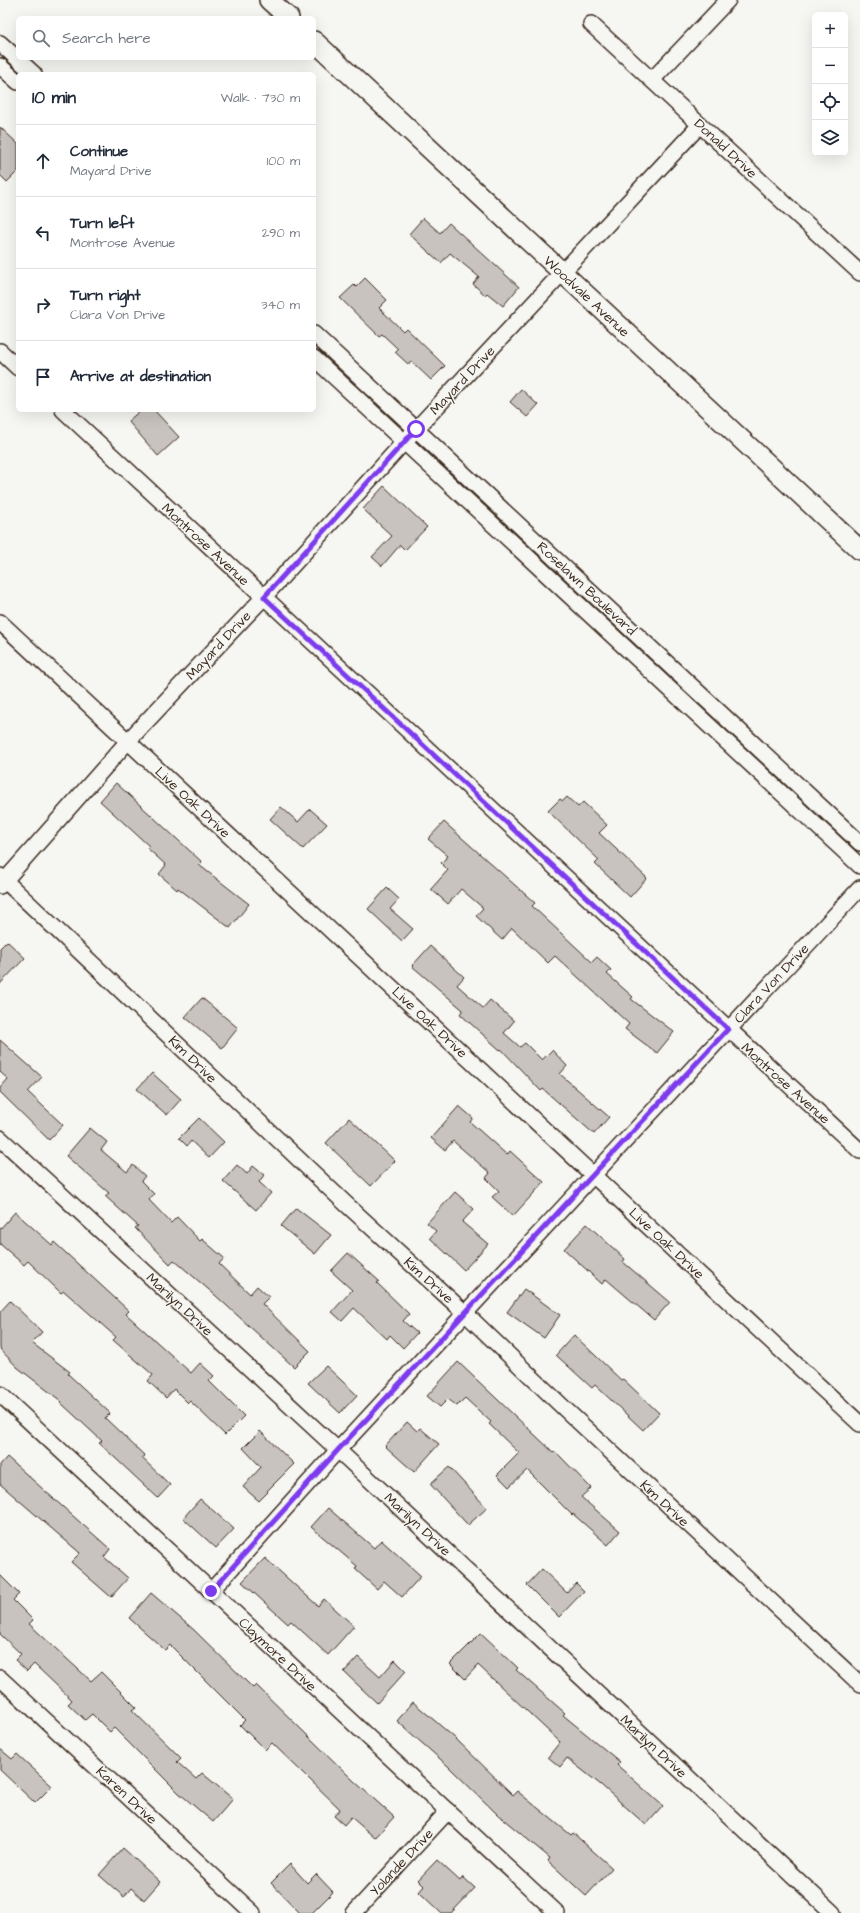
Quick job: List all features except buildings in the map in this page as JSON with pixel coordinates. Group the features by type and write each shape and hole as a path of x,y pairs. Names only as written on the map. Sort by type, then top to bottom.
{"street":[{"path":"270,0 287,16"},
{"path":"652,80 728,0"},
{"name":"Donald Drive","path":"591,24 860,273"},
{"path":"0,43 16,58"},
{"name":"Woodvale Avenue","path":"316,43 860,550"},
{"path":"18,60 31,72"},
{"path":"0,66 16,80"},
{"name":"Mayard Drive","path":"2,881 128,741 264,597 416,429 700,125"},
{"name":"Roselawn Boulevard","path":"316,336 860,843"},
{"path":"0,352 16,366"},
{"name":"Roselawn Boulevard","path":"316,360 860,866"},
{"name":"Montrose Avenue","path":"65,412 860,1151"},
{"path":"525,554 537,542"},
{"name":"Live Oak Drive","path":"0,622 595,1175 860,1424"},
{"path":"637,659 649,646"},
{"path":"744,758 756,746"},
{"name":"Kim Drive","path":"2,881 860,1684"},
{"name":"Clara Von Drive","path":"211,1591 338,1450 860,888"},
{"name":"Marilyn Drive","path":"0,1138 338,1450 833,1913"},
{"name":"Claymore Drive","path":"0,1394 557,1913"},
{"name":"Karen Drive","path":"0,1678 253,1913"},
{"name":"Yolande Drive","path":"354,1913 448,1811"}],"route":[{"path":"211,1591 338,1450 595,1175 728,1029 264,597 416,429"}]}
